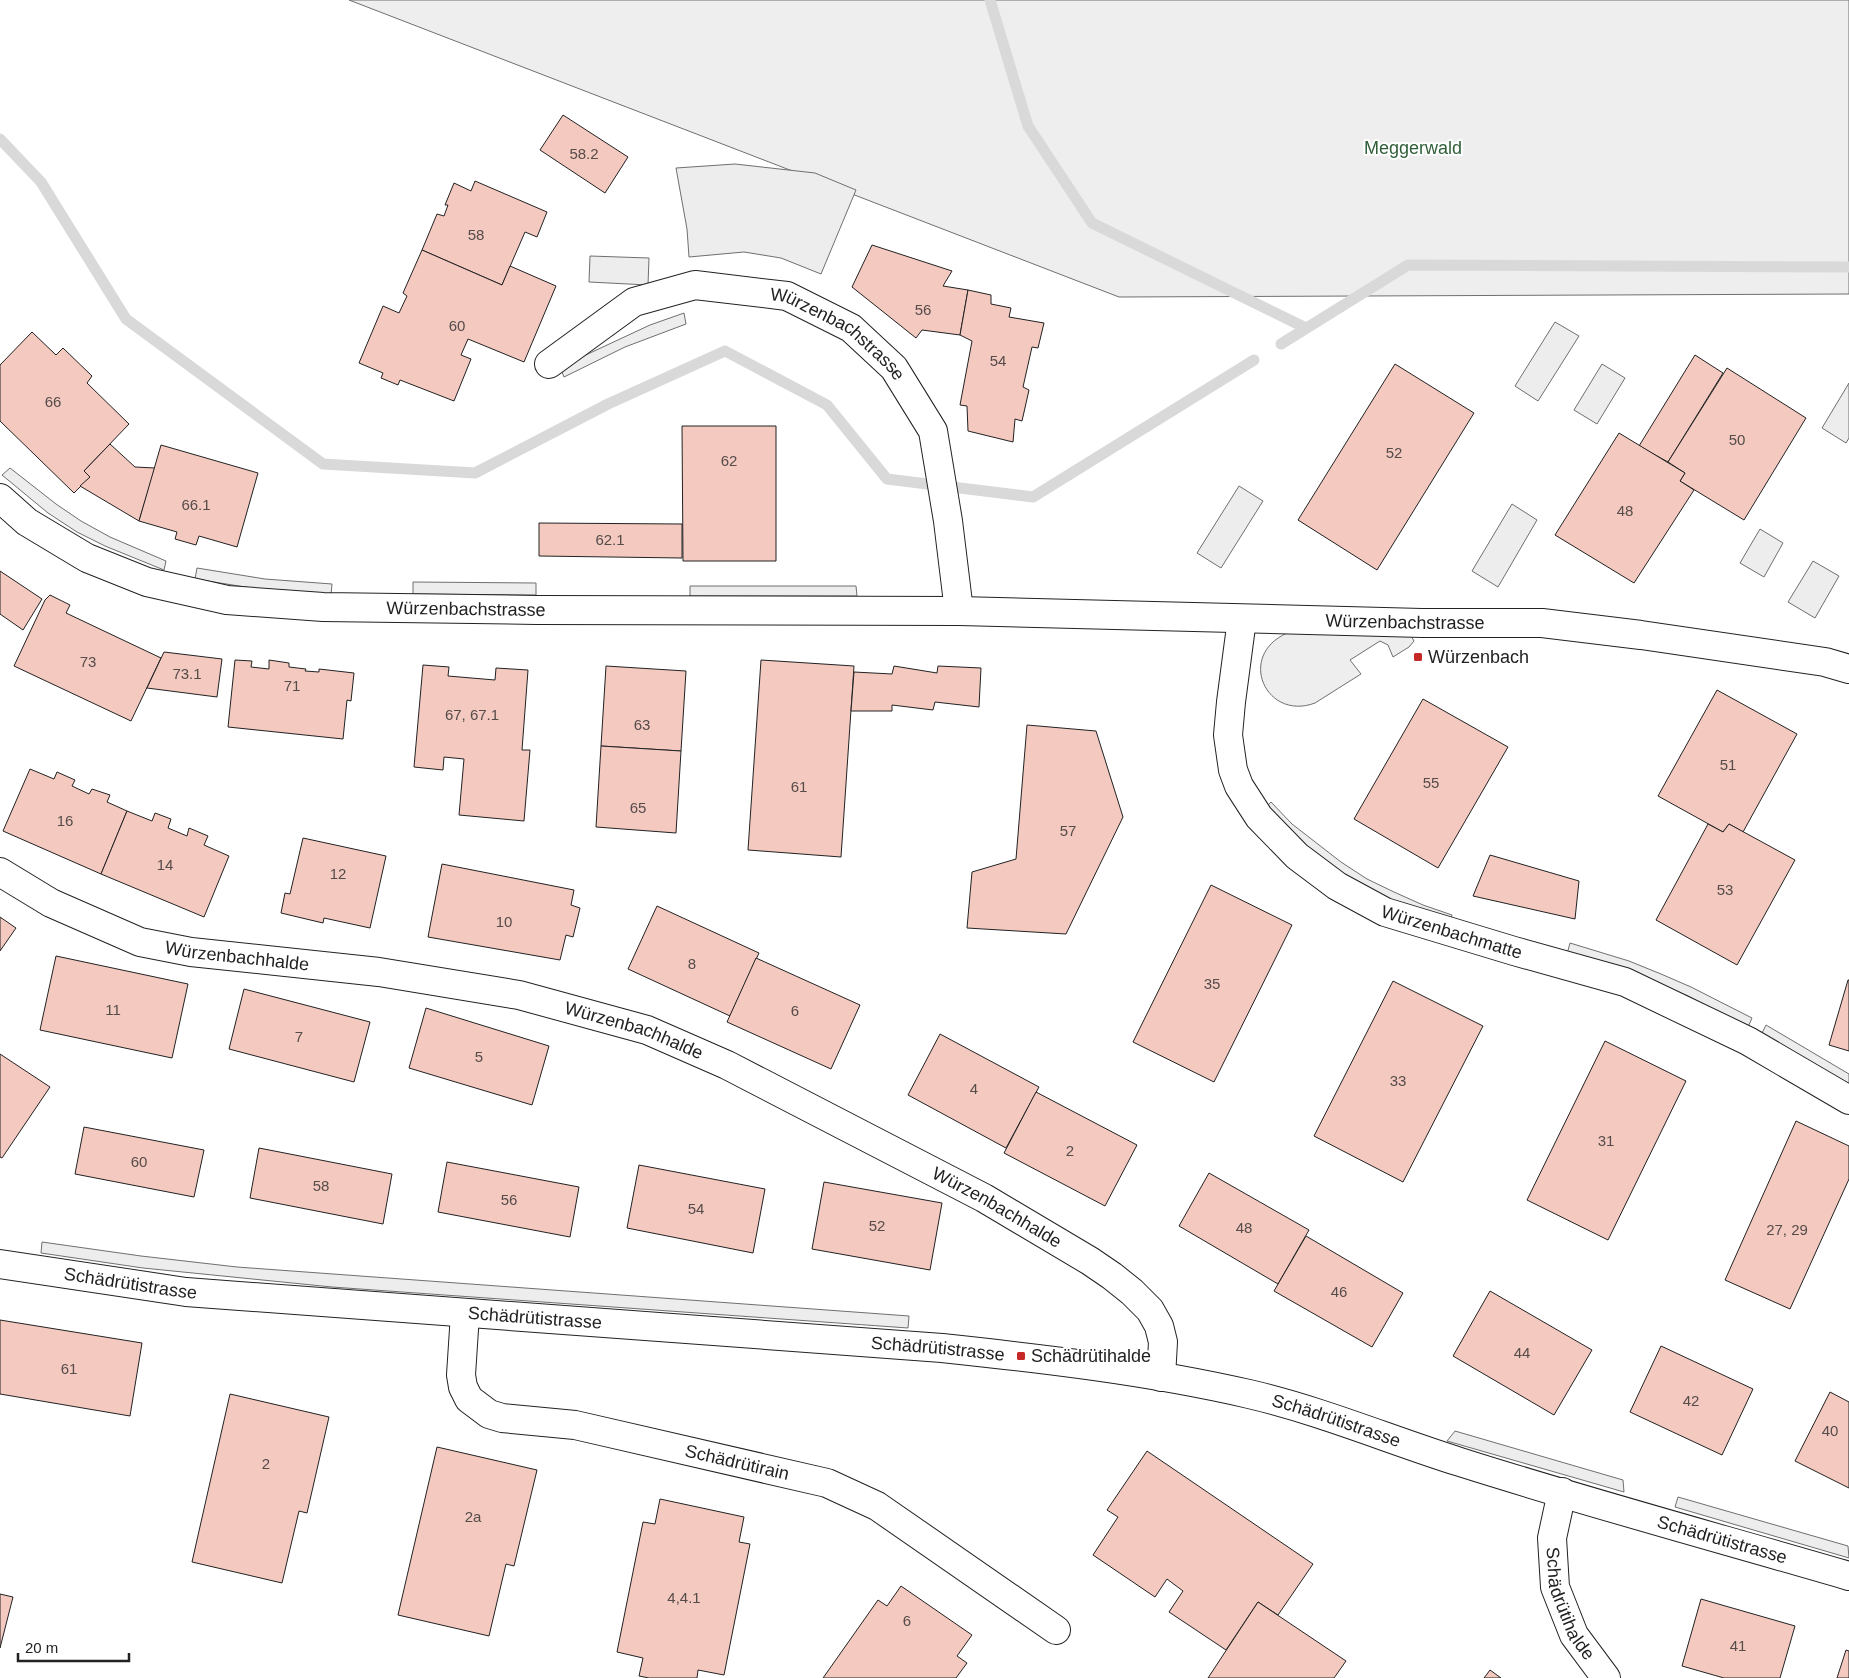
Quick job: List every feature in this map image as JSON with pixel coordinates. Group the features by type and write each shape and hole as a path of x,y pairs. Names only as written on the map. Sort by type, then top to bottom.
{"street":[{"name":"Würzenbachstrasse","path":"549,364 634,302 695,285 787,296 851,328 894,368 933,432 948,522 959,611"},
{"name":"Würzenbachstrasse","path":"0,498 27,522 87,558 147,582 227,600 322,607 537,610 959,611 1446,624 1542,623 1641,635 1825,662 1849,669"},
{"name":"Würzenbachmatte","path":"1242,619 1228,735 1233,770 1239,786 1259,816 1297,856 1337,886 1385,912 1625,982 1748,1041 1849,1100"},
{"name":"Würzenbachhalde","path":"0,872 51,902 140,942 191,952 379,972 519,995 646,1030 728,1064 984,1198 1112,1276 1150,1310 1159,1326 1162,1342 1161,1377"},
{"name":"Schädrütistrasse","path":"0,1264 186,1292 942,1348 1021,1356 1161,1377 1249,1394 1321,1414 1459,1462 1849,1576"},
{"name":"Schädrütirain","path":"465,1314 461,1375 463,1387 469,1399 489,1414 502,1418 575,1425 826,1483 877,1506 1056,1630"},
{"name":"Schädrütihalde","path":"1562,1492 1552,1538 1555,1587 1574,1636 1606,1678"}],"green space":[{"name":"Meggerwald","path":"349,0 1849,0 1849,294 1119,297"},
{"path":"1292,631 1410,634 1414,641 1409,647 1393,657 1388,645 1380,641 1350,660 1361,674 1315,703 1297,706 1282,703 1270,694 1263,682 1261,668 1264,654 1274,641"}],"shaded area":[{"path":"735,164 815,173 856,190 821,274 781,258 744,252 689,257 687,229 676,168"},
{"path":"590,256 649,258 648,285 589,282"},
{"path":"684,313 686,324 625,347 564,377 560,367 650,325"},
{"path":"1555,322 1579,336 1538,401 1515,386"},
{"path":"1602,364 1625,378 1597,424 1574,410"},
{"path":"1849,383 1849,438 1846,443 1822,428"},
{"path":"10,468 81,521 110,537 166,561 164,570 105,546 77,532 48,513 2,475"},
{"path":"1239,486 1263,501 1221,568 1197,553"},
{"path":"1512,504 1537,520 1498,587 1472,571"},
{"path":"1760,529 1783,543 1764,577 1740,563"},
{"path":"1813,561 1839,576 1815,618 1788,602"},
{"path":"197,568 265,579 332,584 331,595 264,590 195,579"},
{"path":"413,582 536,583 536,595 413,594"},
{"path":"690,586 856,586 857,596 690,596"},
{"path":"1271,802 1292,824 1341,862 1367,879 1394,892 1452,915 1450,924 1392,902 1336,872 1264,809"},
{"path":"1570,943 1629,961 1661,974 1752,1018 1748,1027 1658,983 1567,954"},
{"path":"1766,1025 1849,1074 1849,1086 1761,1035"},
{"path":"42,1242 237,1267 909,1316 908,1328 332,1287 143,1268 41,1253"},
{"path":"1455,1431 1623,1480 1624,1492 1447,1441"},
{"path":"1678,1497 1848,1546 1849,1558 1675,1507"}],"building":[{"path":"563,115 628,157 605,193 540,150"},
{"path":"475,181 547,212 537,237 525,232 502,285 422,250 437,214 444,216 448,205 445,205 454,183 471,191"},
{"path":"872,245 952,271 943,286 968,290 960,335 922,330 916,338 852,287"},
{"path":"422,250 502,285 510,266 556,286 524,362 468,339 461,355 471,359 454,401 400,380 398,385 381,378 383,373 359,363 383,306 399,313 407,296 403,293"},
{"path":"968,290 991,295 991,304 1011,308 1009,317 1044,323 1038,348 1032,347 1023,387 1029,390 1022,421 1015,419 1013,442 968,431 967,406 960,405 972,341 960,335"},
{"path":"32,332 56,355 63,348 92,376 87,383 129,424 84,471 90,477 74,493 0,421 0,365"},
{"path":"1695,355 1723,373 1668,462 1639,446"},
{"path":"1395,364 1474,413 1377,570 1298,520"},
{"path":"1727,368 1806,418 1744,520 1680,481 1685,473 1668,462"},
{"path":"682,426 776,426 776,561 683,561"},
{"path":"1619,433 1685,473 1680,481 1694,490 1634,583 1555,535"},
{"path":"110,444 135,467 155,468 139,521 80,486 90,477 84,471"},
{"path":"161,445 258,473 237,547 199,536 196,545 175,539 177,532 139,521"},
{"path":"539,523 682,524 682,558 539,556"},
{"path":"0,571 42,599 23,630 0,614"},
{"path":"50,595 70,605 66,613 161,658 131,721 14,666 45,600"},
{"path":"164,652 222,659 217,697 147,688"},
{"path":"235,660 252,661 251,667 269,669 269,660 289,663 289,667 306,669 305,671 319,672 319,669 354,673 351,701 347,700 343,739 228,727"},
{"path":"761,660 854,666 841,857 748,850"},
{"path":"423,665 449,667 448,676 495,680 496,668 528,670 522,750 530,750 524,821 459,815 464,759 444,757 443,770 414,767"},
{"path":"606,666 686,671 681,751 601,746"},
{"path":"894,666 937,673 938,666 981,668 979,707 935,702 933,710 892,705 892,711 851,711 854,672 892,674"},
{"path":"1717,690 1797,734 1743,832 1729,824 1723,832 1658,796"},
{"path":"1423,699 1508,747 1438,868 1354,819"},
{"path":"1027,725 1096,731 1123,817 1066,934 967,928 972,872 1016,859"},
{"path":"601,746 681,751 676,833 596,827"},
{"path":"30,769 54,779 57,772 75,780 72,786 89,794 92,789 110,795 107,802 127,811 101,874 3,831"},
{"path":"127,811 152,821 155,813 171,819 168,828 187,836 189,828 208,836 204,845 229,856 204,917 101,874"},
{"path":"1708,824 1723,832 1729,824 1795,860 1737,965 1656,920"},
{"path":"303,838 386,856 370,928 324,918 323,923 281,913 285,893 290,894"},
{"path":"1490,855 1579,881 1575,919 1473,896"},
{"path":"442,864 574,890 571,905 580,908 573,937 566,935 560,960 428,937"},
{"path":"1211,885 1292,925 1214,1082 1133,1042"},
{"path":"657,906 759,953 730,1016 628,969"},
{"path":"0,917 16,928 0,951"},
{"path":"56,956 188,984 172,1058 40,1030"},
{"path":"756,958 860,1005 831,1069 727,1022"},
{"path":"1849,980 1849,1051 1829,1045"},
{"path":"1393,981 1483,1026 1403,1182 1314,1136"},
{"path":"244,989 370,1022 354,1082 229,1049"},
{"path":"426,1008 549,1046 532,1105 409,1068"},
{"path":"940,1034 1039,1087 1006,1148 908,1095"},
{"path":"1605,1041 1686,1081 1608,1240 1527,1200"},
{"path":"0,1054 50,1087 2,1158 0,1157"},
{"path":"1036,1092 1137,1145 1105,1206 1004,1153"},
{"path":"1796,1121 1849,1146 1849,1179 1790,1309 1725,1280"},
{"path":"84,1127 204,1150 194,1197 75,1174"},
{"path":"259,1148 392,1174 383,1224 250,1198"},
{"path":"447,1162 579,1187 570,1237 438,1212"},
{"path":"639,1165 765,1189 753,1253 627,1228"},
{"path":"1209,1173 1309,1230 1278,1284 1179,1226"},
{"path":"824,1182 942,1203 930,1270 812,1249"},
{"path":"1306,1236 1403,1293 1372,1347 1274,1291"},
{"path":"1490,1291 1592,1350 1554,1415 1453,1356"},
{"path":"0,1320 142,1343 130,1416 0,1394"},
{"path":"1661,1346 1753,1389 1722,1455 1630,1412"},
{"path":"1830,1392 1849,1402 1849,1488 1795,1461"},
{"path":"230,1394 329,1417 307,1513 299,1511 282,1583 192,1562"},
{"path":"437,1447 537,1470 514,1566 506,1564 489,1636 398,1615"},
{"path":"1147,1451 1313,1564 1278,1615 1258,1602 1226,1650 1169,1612 1183,1591 1167,1579 1155,1597 1093,1555 1118,1517 1107,1510"},
{"path":"660,1499 744,1517 739,1542 750,1544 724,1675 698,1670 697,1678 649,1678 639,1676 643,1658 617,1652 643,1522 655,1524"},
{"path":"901,1586 972,1635 957,1656 967,1663 956,1678 823,1678 878,1600 887,1606"},
{"path":"0,1594 13,1597 0,1648"},
{"path":"1701,1599 1795,1626 1780,1678 1724,1678 1682,1666"},
{"path":"1258,1602 1346,1661 1334,1678 1208,1678"},
{"path":"1846,1650 1849,1651 1849,1678 1837,1678"},
{"path":"1490,1670 1501,1678 1484,1678"}],"waterway":[{"path":"990,0 1028,126 1092,223 1306,328"},
{"path":"0,139 41,182 126,319 323,464 475,473 608,404 725,351 827,405 887,479 1033,497 1254,360"},
{"path":"1281,344 1408,265 1849,267"}],"place":[{"name":"Würzenbach","path":"1418,657"},
{"name":"Schädrütihalde","path":"1021,1356"}]}
